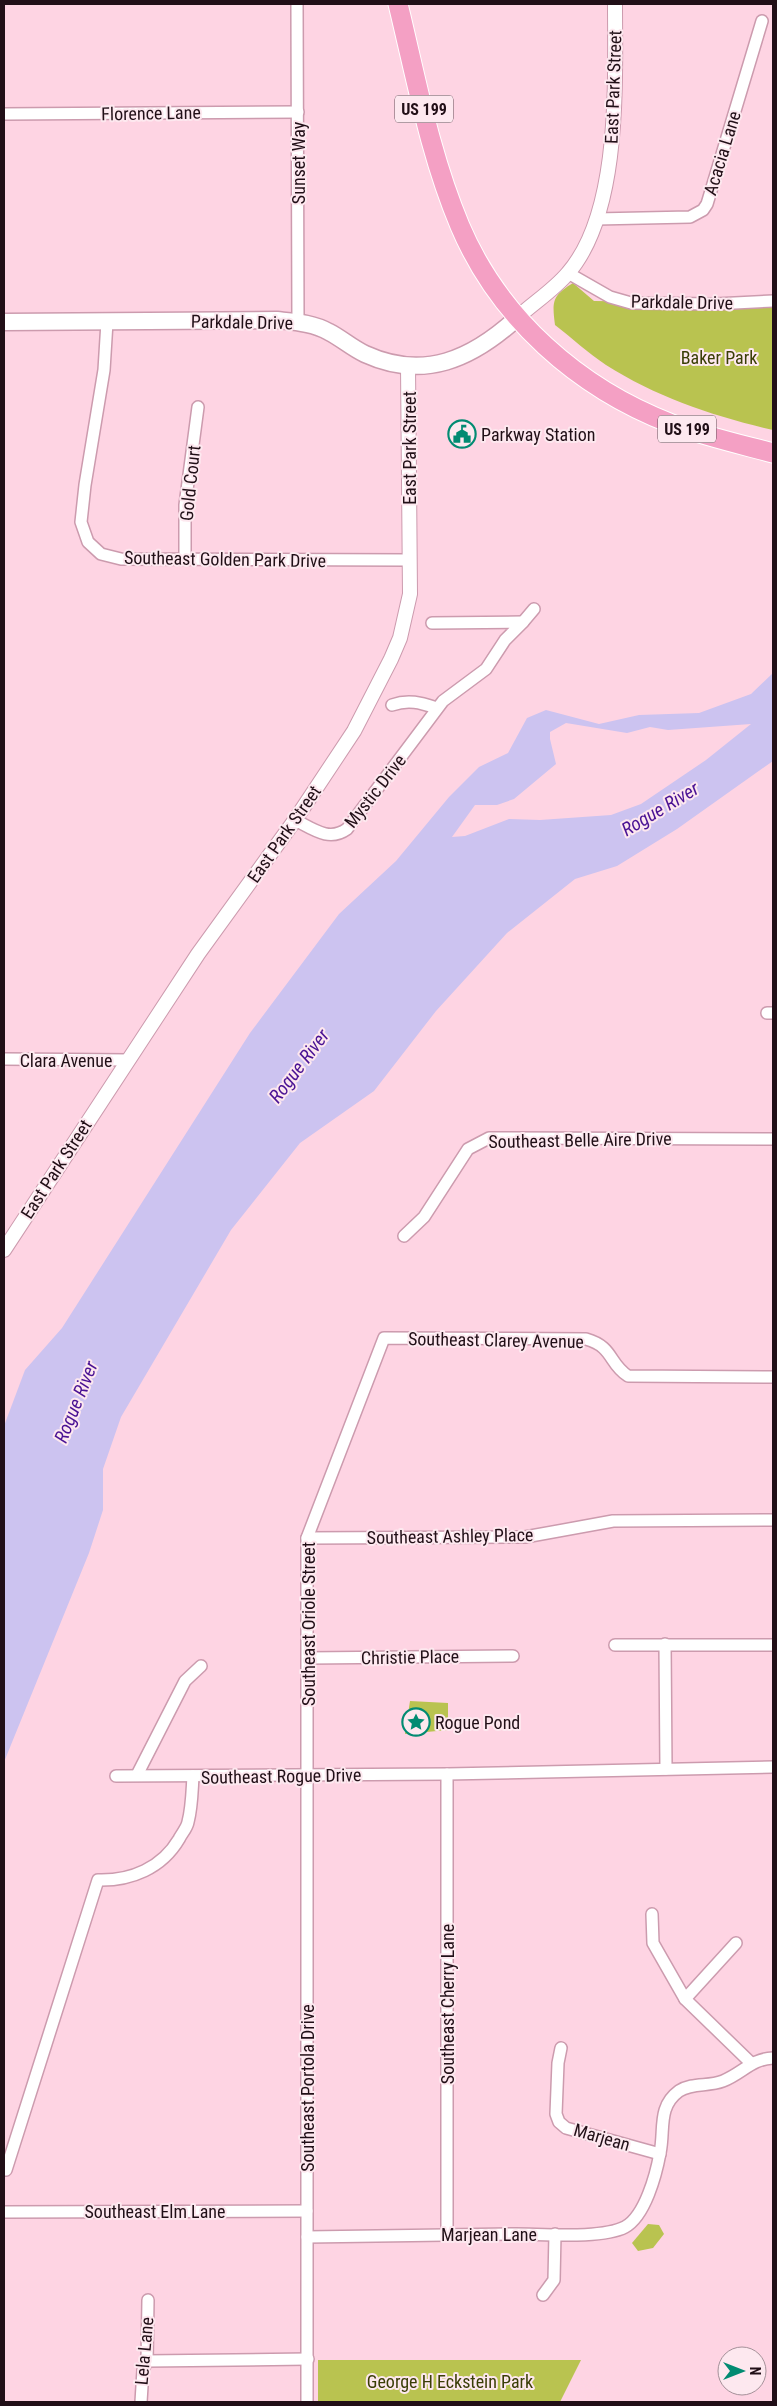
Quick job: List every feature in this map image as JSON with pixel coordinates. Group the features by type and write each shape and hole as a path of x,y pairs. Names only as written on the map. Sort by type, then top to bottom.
{"highway":[{"name":"US 199","path":"398,4 434,150 455,214 483,271 517,318 570,367 620,400 677,426 765,450"}],"main road":[{"name":"Parkdale Drive","path":"4,322 278,320 298,322 314,325 364,353 387,362 408,366 429,366 465,356 499,334 517,318"}],"street":[{"name":"Sunset Way","path":"297,4 298,322"},
{"name":"East Park Street","path":"517,318 568,273 585,247 596,219 613,128 615,4"},
{"name":"Acacia Lane","path":"596,219 690,217 703,210 707,204 762,21"},
{"name":"Florence Lane","path":"4,114 298,112"},
{"name":"Parkdale Drive","path":"568,273 610,297 631,303 715,304 773,301"},
{"name":"Southeast Golden Park Drive","path":"107,322 104,370 85,485 81,522 88,542 101,554 121,559 410,560"},
{"name":"East Park Street","path":"4,1250 198,954 296,820 354,731 391,659 406,617 410,594 408,366"},
{"name":"Gold Court","path":"185,559 185,505 198,408"},
{"name":"Mystic Drive","path":"296,820 325,835 334,835 347,829 440,705 486,669 505,640 534,609"},
{"path":"432,623 523,622"},
{"path":"392,705 403,701 440,705"},
{"name":"Clara Avenue","path":"4,1059 128,1060"},
{"name":"Southeast Belle Aire Drive","path":"404,1236 424,1216 468,1149 489,1138 773,1139"},
{"name":"Southeast Clarey Avenue","path":"384,1338 586,1339 598,1342 607,1348 622,1371 628,1376 773,1377"},
{"name":"Southeast Oriole Street","path":"307,1774 307,1538 384,1338"},
{"name":"Southeast Ashley Place","path":"307,1538 525,1537 613,1521 773,1520"},
{"path":"665,1644 666,1769"},
{"path":"615,1645 773,1645"},
{"name":"Christie Place","path":"308,1658 513,1656"},
{"path":"137,1775 185,1681 201,1666"},
{"name":"Southeast Rogue Drive","path":"6,2170 98,1880 116,1880 142,1873 160,1861 176,1843 188,1824 193,1776 447,1774 773,1767"},
{"name":"Southeast Portola Drive","path":"307,1774 307,2402"},
{"name":"Southeast Cherry Lane","path":"447,1774 447,2234"},
{"path":"116,1776 193,1776"},
{"path":"652,1914 654,1943 684,1999 751,2063 773,2058"},
{"path":"684,1999 736,1943"},
{"name":"Marjean","path":"561,2048 557,2106 559,2122 566,2128 660,2154"},
{"name":"Marjean Lane","path":"307,2237 554,2234 616,2231 635,2218 642,2209 660,2154 662,2116 677,2093 694,2084 718,2083 731,2078 751,2063"},
{"name":"Southeast Elm Lane","path":"4,2212 307,2211"},
{"path":"543,2295 554,2280 554,2234"},
{"name":"Lela Lane","path":"141,2402 143,2370 147,2361 148,2300"},
{"path":"147,2361 308,2359"}],"green space":[{"name":"Baker Park","path":"573,283 594,301 741,303 773,300 773,430 687,405 645,387 599,360 555,325 555,300 561,292"},
{"path":"410,1701 448,1703 448,1730 405,1734"},
{"path":"648,2224 659,2225 664,2234 653,2248 638,2251 632,2243"},
{"name":"George H Eckstein Park","path":"318,2360 581,2360 560,2402 318,2402"}],"water":[{"name":"Rogue River","path":"773,673 773,761 677,829 617,866 575,879 507,933 436,1011 374,1091 300,1143 231,1230 121,1417 103,1469 103,1510 89,1553 4,1762 4,1426 25,1370 62,1328 250,1033 339,914 396,861 449,797 479,767 508,753 527,718 546,710 599,724 639,715 699,713 751,694","holes":["566,723 627,733 650,727 668,730 751,724 706,760 641,804 611,815 540,820 509,819 465,836 452,837 475,805 497,805 514,799 556,764 550,732"]}],"place":[{"name":"Parkway Station","path":"462,434"},
{"name":"Rogue Pond","path":"416,1722"}]}
